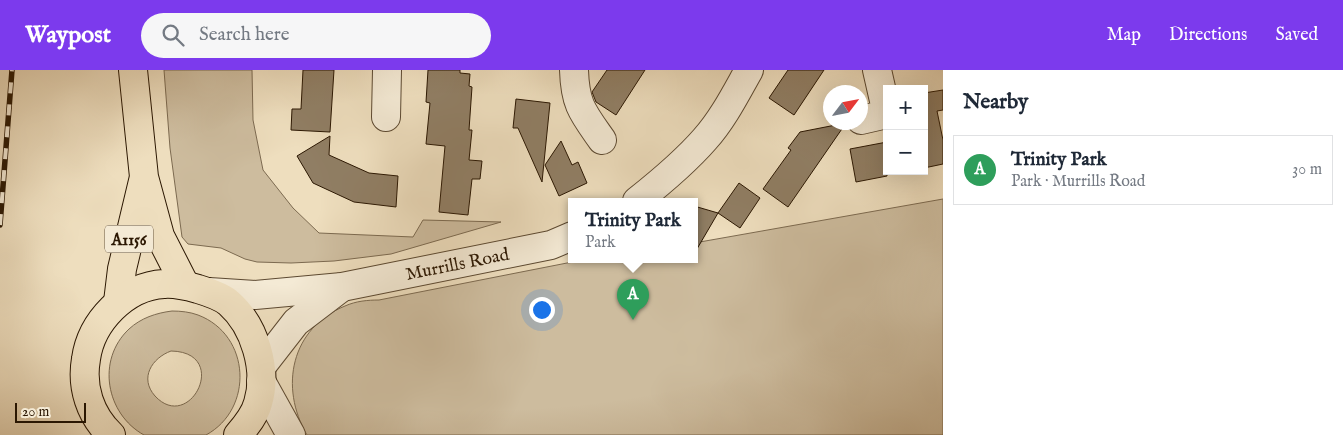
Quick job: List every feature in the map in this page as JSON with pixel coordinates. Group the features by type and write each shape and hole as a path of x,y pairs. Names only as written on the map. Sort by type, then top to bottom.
{"main road":[{"name":"A1156","path":"133,70 144,177 160,236 197,288"},
{"name":"A1156","path":"118,302 122,269 144,177"},
{"path":"105,432 89,402 84,373 87,347 100,322 118,302 143,289 164,284 197,288 228,302 241,316 258,348 261,374 258,404 249,423 238,435"}],"street":[{"path":"386,117 387,70"},
{"path":"574,70 574,89 578,104 602,140"},
{"path":"641,198 671,174 707,137 736,94 749,70"},
{"path":"868,118 887,114 877,70"},
{"name":"Murrills Road","path":"197,288 255,295 342,287 550,245 568,238"},
{"name":"Murrills Road","path":"261,374 296,322 342,287"},
{"path":"261,374 291,435"}],"shaded area":[{"path":"164,70 252,70 253,120 263,170 293,208 319,233 413,237 423,220 501,222 391,254 334,261 257,262 245,259 221,248 188,244 182,237 170,148"},
{"path":"943,199 943,435 307,435 298,417 292,379 295,361 302,344 312,329 327,316 349,304 379,300 568,263 698,263 698,242"},
{"path":"172,311 192,313 216,325 228,339 236,355 240,373 239,391 232,408 222,423 206,435 144,435 131,426 121,414 110,386 109,371 112,356 119,342 129,329 149,317","holes":["171,351 189,355 199,364 202,376 199,388 191,399 181,405 168,405 155,396 150,389 148,382 150,369 158,358"]}],"building":[{"path":"303,70 334,70 330,132 291,130 292,109 301,109"},
{"path":"428,70 460,70 460,73 470,74 469,86 472,87 469,130 472,130 469,160 482,161 480,179 472,179 468,215 439,212 445,146 426,144 430,103 426,102"},
{"path":"607,70 645,70 616,115 596,102 592,92"},
{"path":"788,70 824,70 794,115 769,98"},
{"path":"943,90 943,110 937,111 943,140 943,164 928,167 928,130 928,92"},
{"path":"516,99 550,103 542,182 518,128 513,128"},
{"path":"823,128 823,130 841,130 788,207 763,189 791,150 788,148 800,132"},
{"path":"330,136 329,155 369,173 398,176 396,207 354,202 313,183 297,156"},
{"path":"561,141 572,165 578,162 587,183 559,196 545,165"},
{"path":"883,143 883,175 887,176 856,182 850,149"},
{"path":"739,183 760,198 740,228 718,213"},
{"path":"698,207 718,213 698,247"}],"railway":[{"path":"0,225 12,70"}],"place":[{"name":"Trinity Park","path":"633,320"}]}
